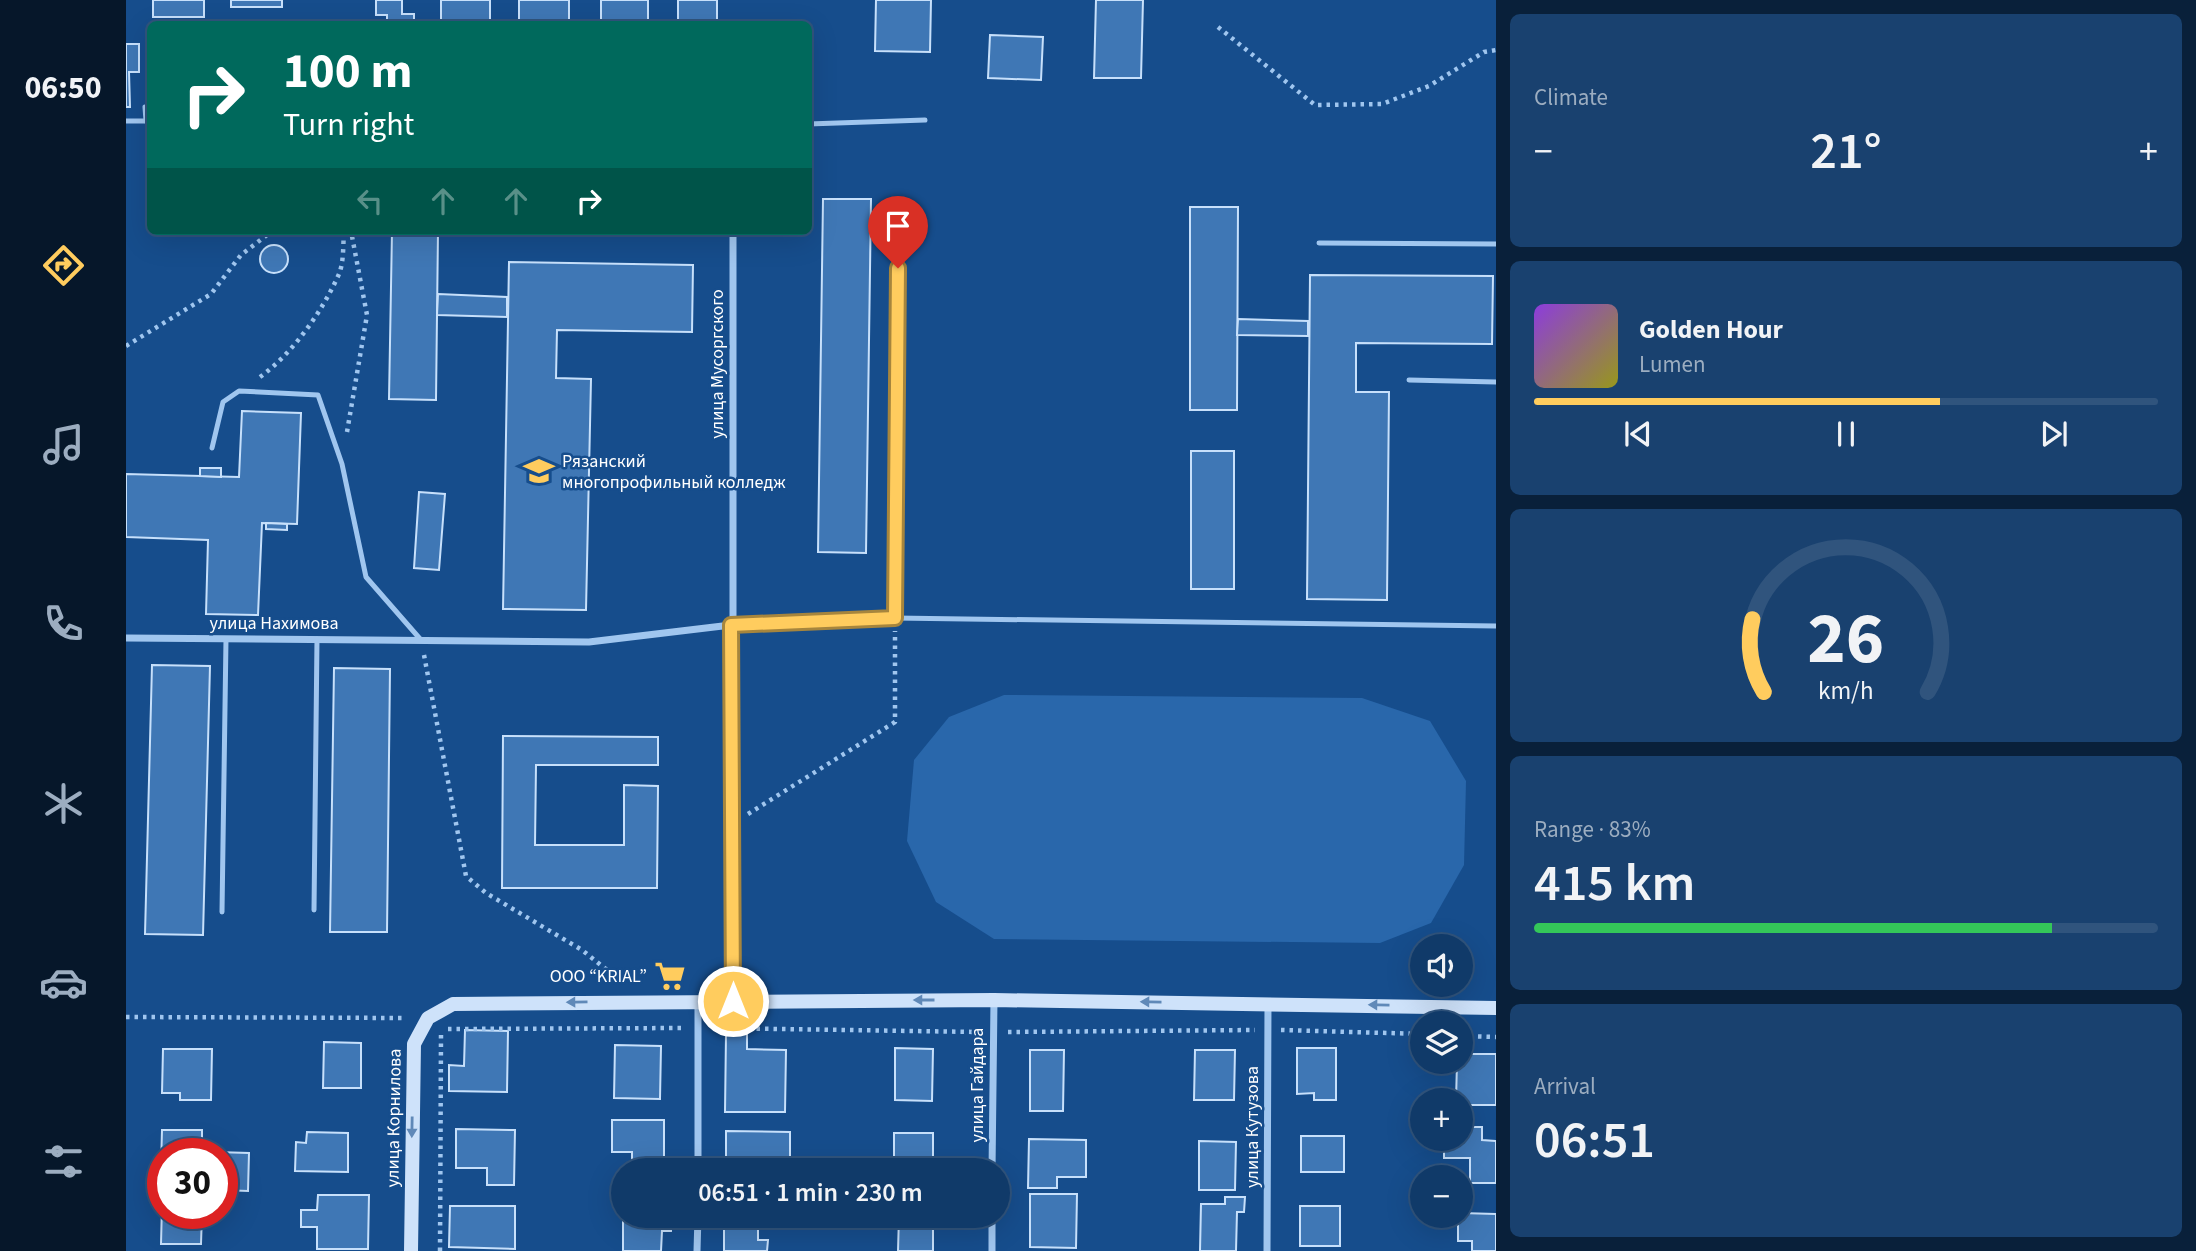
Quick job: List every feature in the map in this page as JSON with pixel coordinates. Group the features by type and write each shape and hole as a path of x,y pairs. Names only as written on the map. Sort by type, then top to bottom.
{"street":[{"name":"улица Мусоргского","path":"733,235 733,1001"},
{"name":"улица Нахимова","path":"126,638 589,642 731,625"},
{"path":"428,1018 453,1004 645,1000 994,1000 1496,1008"},
{"path":"698,1000 698,1158"},
{"name":"улица Гайдара","path":"992,1158 994,1000"},
{"name":"улица Кутузова","path":"1267,1251 1268,1003"},
{"name":"улица Корнилова","path":"411,1251 414,1044 428,1018"},
{"path":"697,1251 698,1228"},
{"path":"992,1228 992,1251"}],"lane":[{"path":"145,107 147,116"},
{"path":"812,124 925,120"},
{"path":"126,121 147,121"},
{"path":"895,618 898,242"},
{"path":"1319,243 1496,244"},
{"path":"1409,380 1496,382"},
{"path":"212,448 223,402 239,391 318,395 342,464 366,577 421,640"},
{"path":"731,625 895,618 1496,626"},
{"path":"222,912 226,639"},
{"path":"314,909 317,639"}],"path":[{"path":"1218,27 1315,105 1382,104 1429,86 1484,52 1496,50"},
{"path":"126,346 211,294 241,256 267,235"},
{"path":"239,391 274,366 305,330 340,272 344,235"},
{"path":"342,464 367,314 352,235"},
{"path":"732,824 895,722 895,618"},
{"path":"421,640 466,876 486,893 582,950 645,1000"},
{"path":"126,1017 428,1018"},
{"path":"440,1251 442,1029 698,1028 993,1032 1268,1030 1410,1034"},
{"path":"1473,1036 1496,1037"}],"shaded area":[{"path":"1004,695 1362,698 1430,721 1466,781 1464,865 1431,923 1380,943 994,939 936,902 907,841 914,760 949,717"}],"building":[{"path":"153,0 204,0 204,17 153,17"},
{"path":"231,0 282,0 282,7 231,7"},
{"path":"376,0 402,0 402,14 414,14 414,21 387,21 387,15 376,15"},
{"path":"441,0 490,0 490,21 441,21"},
{"path":"519,0 569,0 569,21 519,21"},
{"path":"601,0 648,0 648,21 601,21"},
{"path":"678,0 717,0 717,21 678,21"},
{"path":"876,0 931,0 930,52 875,51"},
{"path":"1096,0 1143,0 1141,78 1094,78"},
{"path":"990,35 1043,37 1041,80 988,78"},
{"path":"126,44 139,44 139,72 129,72 130,107 126,107"},
{"path":"823,199 871,199 866,553 818,552"},
{"path":"1190,207 1238,207 1237,410 1190,410"},
{"path":"392,235 438,235 436,400 389,399"},
{"path":"274,245 284,249 288,259 284,269 274,273 264,269 260,259 264,249"},
{"path":"509,262 693,265 692,332 557,330 556,378 591,379 586,610 503,609"},
{"path":"1310,275 1493,276 1492,344 1356,343 1356,392 1389,392 1387,600 1307,599"},
{"path":"438,294 507,297 507,317 437,315"},
{"path":"1238,319 1308,321 1308,336 1237,335"},
{"path":"242,411 301,413 297,524 262,523 258,615 206,614 208,540 126,537 126,474 239,477"},
{"path":"1191,451 1234,451 1234,589 1191,589"},
{"path":"200,468 221,468 221,477 200,476"},
{"path":"419,492 445,494 439,570 414,568"},
{"path":"266,523 287,524 287,530 266,529"},
{"path":"152,665 210,666 203,935 145,934"},
{"path":"334,668 390,669 387,932 330,932"},
{"path":"503,736 658,737 658,765 536,765 535,845 624,845 624,785 658,786 657,888 502,888"},
{"path":"465,1030 508,1031 507,1092 449,1091 449,1065 464,1066"},
{"path":"726,1034 747,1034 747,1049 786,1050 785,1112 725,1112"},
{"path":"324,1042 361,1043 361,1088 323,1088"},
{"path":"615,1045 661,1046 660,1099 614,1098"},
{"path":"895,1048 933,1049 932,1101 895,1100"},
{"path":"1297,1048 1336,1048 1336,1100 1314,1100 1314,1093 1297,1094"},
{"path":"163,1049 212,1049 211,1100 180,1100 180,1093 162,1093"},
{"path":"1030,1050 1064,1050 1063,1111 1030,1111"},
{"path":"1195,1050 1235,1050 1234,1100 1194,1100"},
{"path":"1473,1054 1496,1054 1496,1105 1473,1105 1473,1088 1456,1088 1457,1074 1473,1074"},
{"path":"612,1120 664,1120 664,1158 632,1158 632,1152 612,1152"},
{"path":"1473,1127 1482,1127 1482,1140 1496,1141 1496,1183 1473,1183 1473,1165 1470,1165 1470,1158 1444,1158 1444,1151 1473,1151"},
{"path":"456,1129 515,1130 514,1185 487,1185 487,1168 456,1168"},
{"path":"162,1130 202,1130 202,1138 162,1138"},
{"path":"726,1131 790,1132 790,1158 726,1158"},
{"path":"307,1132 348,1133 348,1172 295,1171 296,1142 306,1143"},
{"path":"894,1133 933,1133 933,1158 894,1158"},
{"path":"1301,1136 1344,1136 1344,1172 1301,1172"},
{"path":"1029,1139 1086,1140 1086,1177 1057,1177 1057,1188 1028,1188"},
{"path":"1199,1141 1236,1142 1235,1190 1199,1190"},
{"path":"238,1153 249,1153 248,1191 238,1191"},
{"path":"1030,1194 1077,1194 1076,1248 1030,1247"},
{"path":"318,1195 369,1195 368,1249 317,1249 317,1227 301,1227 301,1210 317,1210"},
{"path":"1225,1197 1245,1197 1244,1212 1237,1212 1236,1251 1200,1251 1201,1204 1225,1204"},
{"path":"450,1206 515,1206 515,1249 449,1247"},
{"path":"1300,1206 1340,1206 1340,1246 1300,1246"},
{"path":"1473,1213 1496,1214 1496,1251 1472,1251 1472,1241 1458,1241 1458,1228 1473,1228"},
{"path":"623,1228 671,1228 671,1231 662,1231 661,1251 623,1251"},
{"path":"724,1228 758,1228 758,1240 768,1240 767,1251 724,1251"},
{"path":"899,1228 933,1228 933,1251 898,1251"},
{"path":"161,1229 201,1229 201,1244 161,1244"}],"place":[{"name":"Рязанский многопрофильный колледж","path":"539,471"},
{"name":"OOO “KRIAL”","path":"670,976"}],"route":[{"path":"733,1001 731,625 895,618 898,268"}]}
